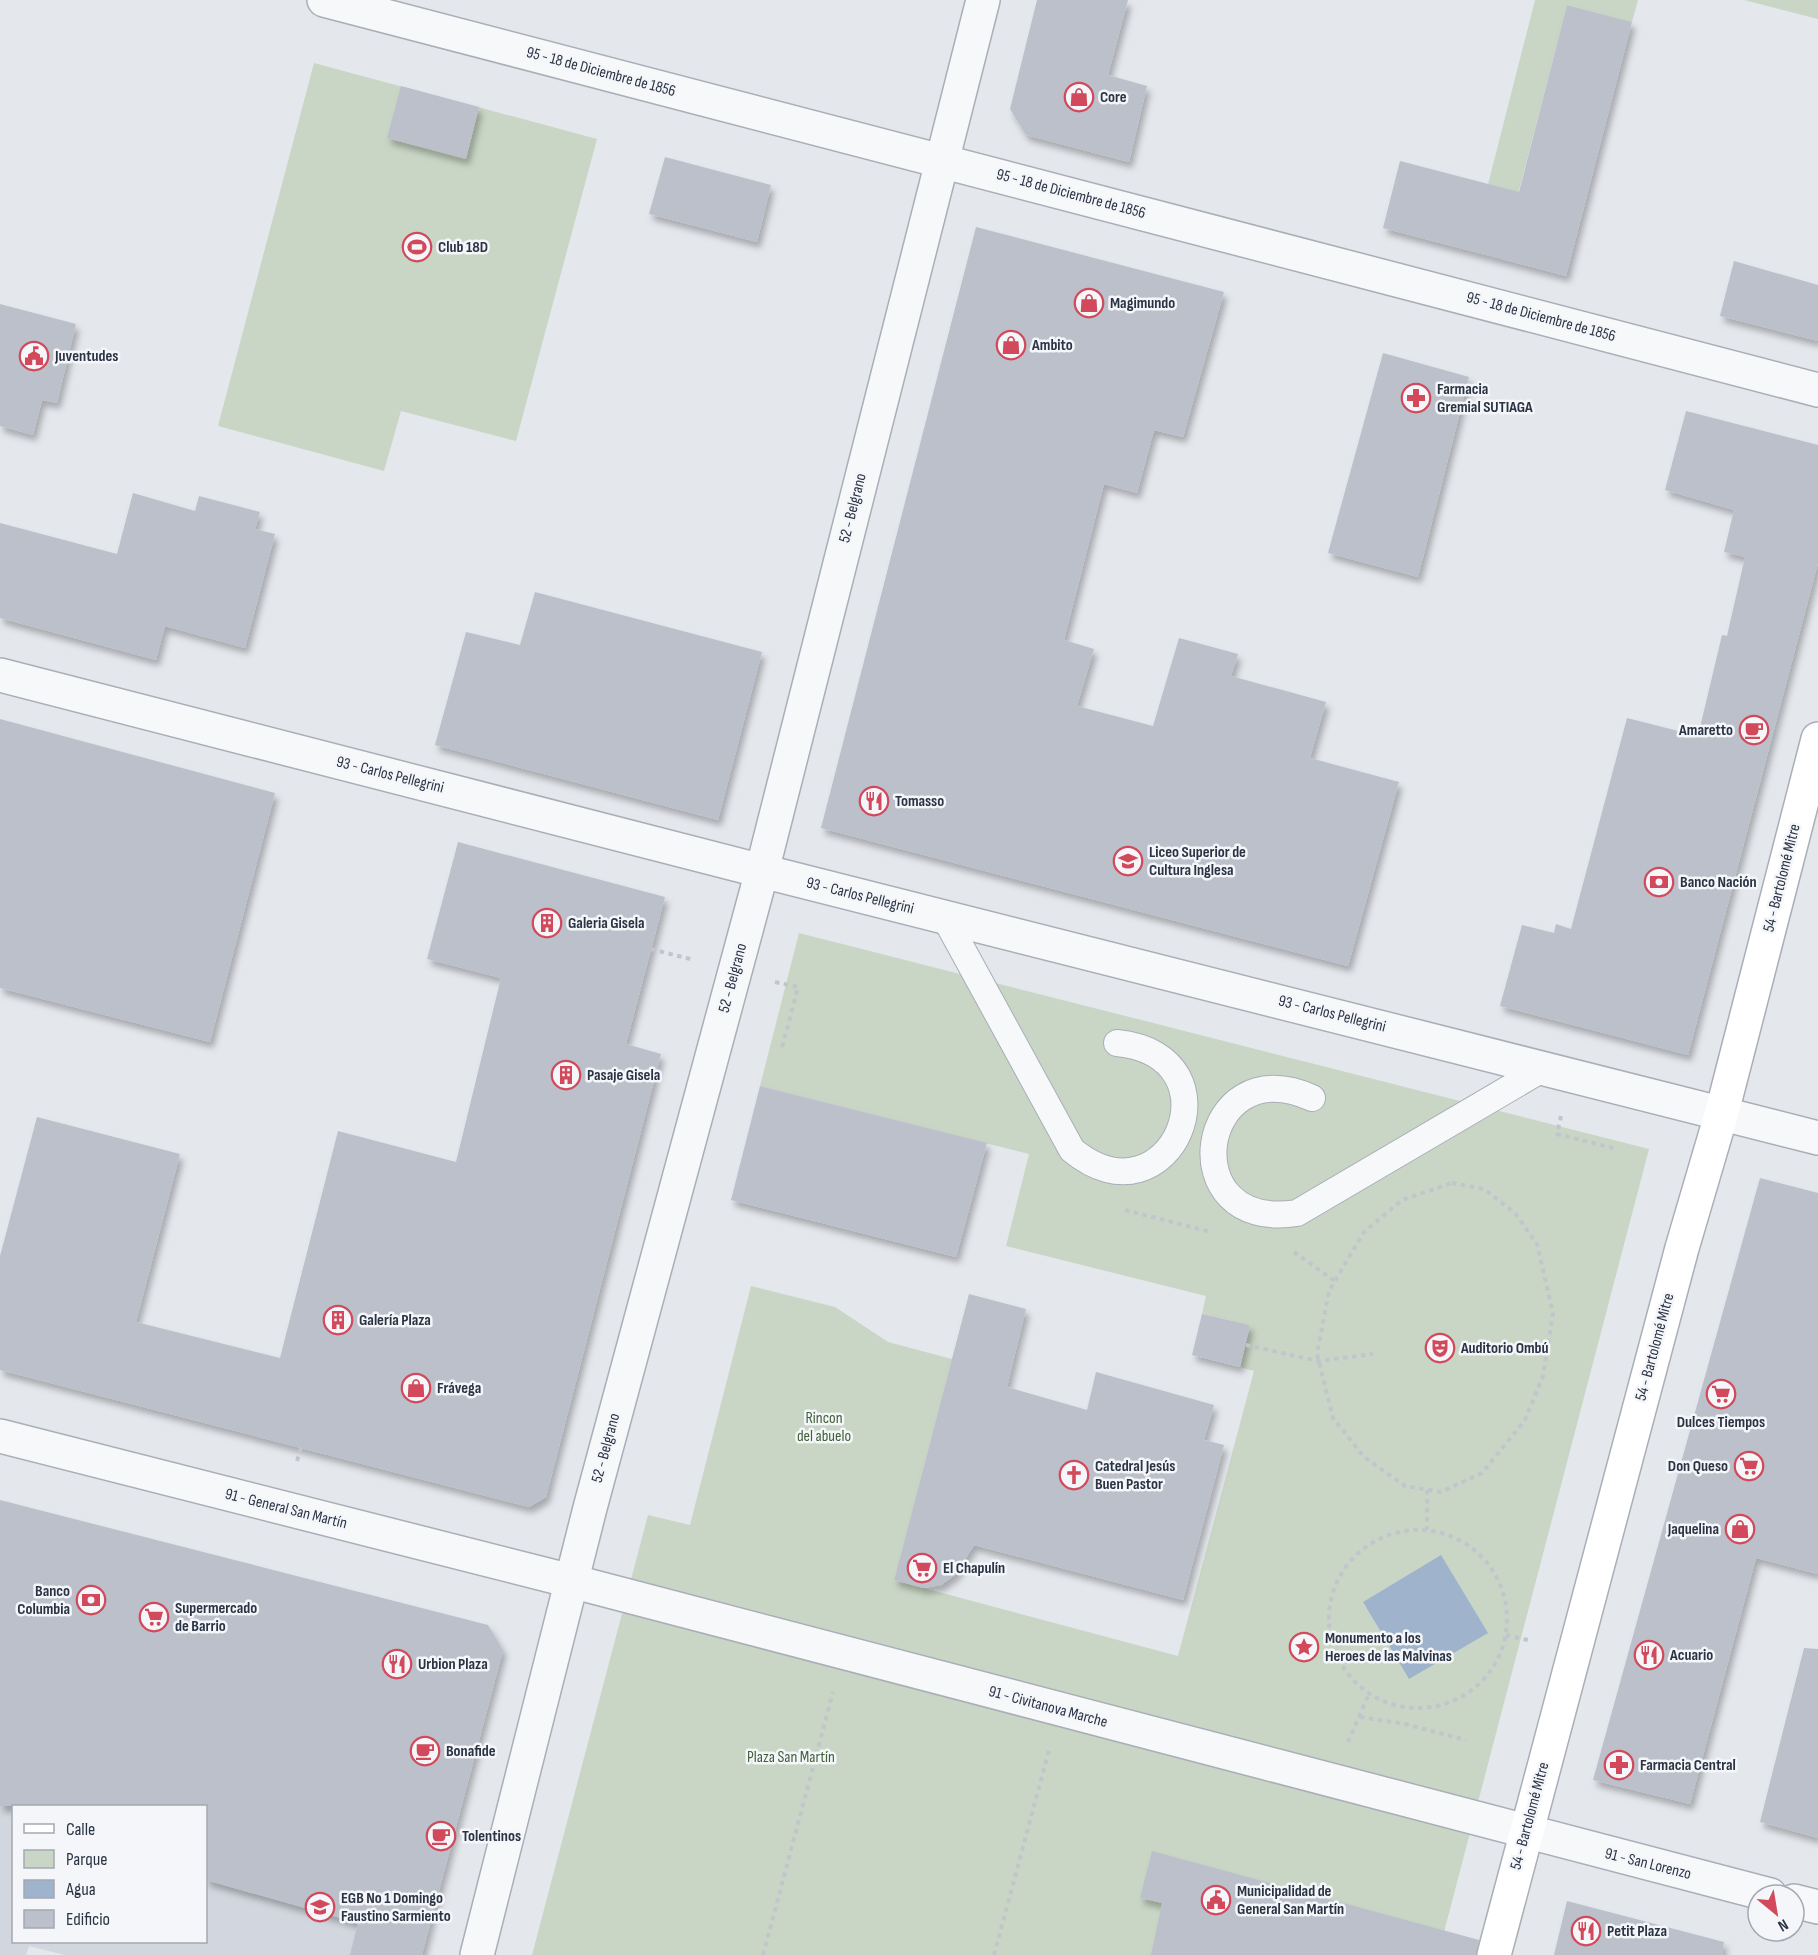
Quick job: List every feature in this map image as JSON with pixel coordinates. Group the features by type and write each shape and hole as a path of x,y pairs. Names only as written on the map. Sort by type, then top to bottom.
{"street":[{"name":"95 - 18 de Diciembre de 1856","path":"324,0 1818,390"},
{"name":"52 - Belgrano","path":"477,1955 571,1581 762,871 983,0"},
{"name":"93 - Carlos Pellegrini","path":"0,675 762,871 1818,1138"},
{"name":"54 - Bartolomé Mitre","path":"1494,1955 1682,1248 1722,1112 1818,739"},
{"name":"91 - General San Martín","path":"0,1436 571,1581"},
{"name":"91 - Civitanova Marche","path":"571,1581 1526,1833"},
{"name":"91 - San Lorenzo","path":"1526,1833 1746,1889"}],"lane":[{"path":"944,916 1072,1150 1088,1164 1107,1171 1129,1171 1150,1165 1168,1152 1180,1133 1185,1112 1183,1090 1173,1070 1158,1055 1137,1045 1117,1043"},
{"path":"1312,1098 1293,1089 1273,1087 1252,1092 1234,1103 1220,1121 1212,1142 1213,1164 1220,1184 1234,1202 1253,1212 1275,1217 1297,1213 1544,1068"}],"path":[{"path":"651,949 700,962"},
{"path":"775,982 798,987 782,1048"},
{"path":"1561,1115 1557,1134 1617,1149"},
{"path":"1452,1183 1484,1189 1515,1213 1537,1244 1553,1313 1543,1376 1525,1420 1482,1473 1442,1492 1427,1490 1405,1486 1364,1457 1333,1418 1317,1354 1329,1291 1364,1232 1402,1200 1452,1183"},
{"path":"1246,1345 1318,1361 1374,1354"},
{"path":"297,1461 301,1448"},
{"path":"1427,1490 1427,1530"},
{"path":"1427,1530 1456,1538 1481,1555 1498,1578 1507,1606 1506,1635 1496,1662 1478,1686 1454,1702 1425,1708 1396,1706 1369,1694 1348,1675 1334,1649 1329,1619 1333,1590 1348,1564 1370,1544 1397,1532 1427,1530"},
{"path":"1506,1635 1532,1641"},
{"path":"763,1955 844,1654"},
{"path":"1330,1781 1369,1694"},
{"path":"994,1955 1059,1710"},
{"path":"1360,1717 1405,1724 1466,1740"}],"shaded area":[{"name":"EGB No 1 Domingo Faustino Sarmiento","path":"0,1759 184,1805 12,1805 12,1943 207,1943 207,1811 444,1872 422,1955 65,1955 29,1946 26,1955 0,1955"}],"green space":[{"path":"1535,0 1638,0 1632,22 1567,5 1501,259 1471,251"},
{"path":"1744,0 1818,0 1818,19"},
{"name":"Club 18D","path":"314,63 597,139 516,441 401,411 384,471 218,426"},
{"name":"Plaza San Martín","path":"799,933 1649,1149 1438,1955 532,1955 648,1515 690,1525 751,1286 835,1307 888,1342 952,1359 894,1580 1178,1656 1254,1371 1240,1367 1250,1325 1202,1314 1206,1296 1006,1246 1029,1154 760,1086"}],"water":[{"path":"1441,1555 1488,1633 1409,1679 1363,1602"}],"building":[{"name":"Core","path":"1037,0 1128,0 1108,75 1147,86 1129,162 1026,135 1010,109"},
{"path":"1567,5 1632,22 1566,276 1383,228 1400,161 1519,192"},
{"path":"401,86 479,107 466,159 387,138"},
{"path":"665,157 771,185 757,242 649,214"},
{"path":"976,227 1224,292 1183,437 1154,430 1137,493 1104,484 1064,640 1094,649 1077,706 1153,726 1179,638 1238,654 1231,676 1326,702 1310,758 1399,782 1348,966 821,828"},
{"path":"1734,261 1818,285 1818,341 1720,316"},
{"name":"Juventudes","path":"0,304 76,324 57,403 42,400 33,435 0,426"},
{"path":"1383,353 1469,377 1418,577 1328,553"},
{"path":"1686,411 1818,445 1818,563 1688,1055 1500,1006 1522,925 1554,933 1556,924 1571,929 1627,718 1698,736 1722,635 1727,636 1745,557 1724,552 1734,510 1665,490"},
{"path":"133,493 195,511 199,496 260,512 255,529 275,534 245,648 165,626 156,660 0,618 0,523 117,554"},
{"path":"535,592 762,652 718,820 435,745 466,632 520,645"},
{"path":"0,719 275,793 210,1042 0,988"},
{"path":"458,842 665,897 626,1044 661,1054 546,1497 529,1507 0,1370 0,1256 37,1117 180,1154 136,1322 280,1358 338,1131 456,1162 501,978 427,959"},
{"path":"760,1086 987,1143 956,1257 731,1200"},
{"path":"1760,1178 1818,1193 1818,1574 1756,1558 1690,1804 1593,1780"},
{"path":"969,1294 1026,1309 1007,1387 1087,1410 1096,1372 1214,1405 1204,1440 1224,1445 1183,1600 974,1545 956,1574 941,1585 924,1588 894,1580"},
{"path":"1202,1314 1250,1325 1240,1367 1192,1355"},
{"path":"0,1500 488,1625 503,1650 422,1955 350,1955 358,1923 207,1880 207,1805 0,1806"},
{"path":"1804,1648 1818,1649 1818,1838 1760,1822"},
{"path":"1152,1851 1479,1940 1476,1955 1151,1955 1162,1903 1140,1898"},
{"path":"1567,1901 1724,1942 1722,1955 1554,1955"}],"place":[{"name":"Core","path":"1079,97"},
{"name":"Club 18D","path":"417,247"},
{"name":"Magimundo","path":"1089,303"},
{"name":"Ambito","path":"1011,345"},
{"name":"Juventudes","path":"34,356"},
{"name":"Farmacia Gremial SUTIAGA","path":"1416,398"},
{"name":"Amaretto","path":"1754,730"},
{"name":"Tomasso","path":"874,801"},
{"name":"Liceo Superior de Cultura Inglesa","path":"1128,861"},
{"name":"Banco Nación","path":"1659,882"},
{"name":"Galeria Gisela","path":"547,923"},
{"name":"Pasaje Gisela","path":"566,1075"},
{"name":"Galería Plaza","path":"338,1320"},
{"name":"Auditorio Ombú","path":"1440,1348"},
{"name":"Frávega","path":"416,1388"},
{"name":"Dulces Tiempos","path":"1721,1394"},
{"name":"Don Queso","path":"1749,1466"},
{"name":"Catedral Jesús Buen Pastor","path":"1074,1475"},
{"name":"Jaquelina","path":"1740,1529"},
{"name":"El Chapulín","path":"922,1568"},
{"name":"Banco Columbia","path":"91,1600"},
{"name":"Supermercado de Barrio","path":"154,1617"},
{"name":"Monumento a los Heroes de las Malvinas","path":"1304,1647"},
{"name":"Acuario","path":"1649,1655"},
{"name":"Urbion Plaza","path":"397,1664"},
{"name":"Bonafide","path":"425,1751"},
{"name":"Farmacia Central","path":"1619,1765"},
{"name":"Tolentinos","path":"441,1836"},
{"name":"Municipalidad de General San Martín","path":"1216,1900"},
{"name":"EGB No 1 Domingo Faustino Sarmiento","path":"320,1907"},
{"name":"Petit Plaza","path":"1586,1931"}],"park label":[{"name":"Rincon del abuelo","path":"824,1427"}]}
